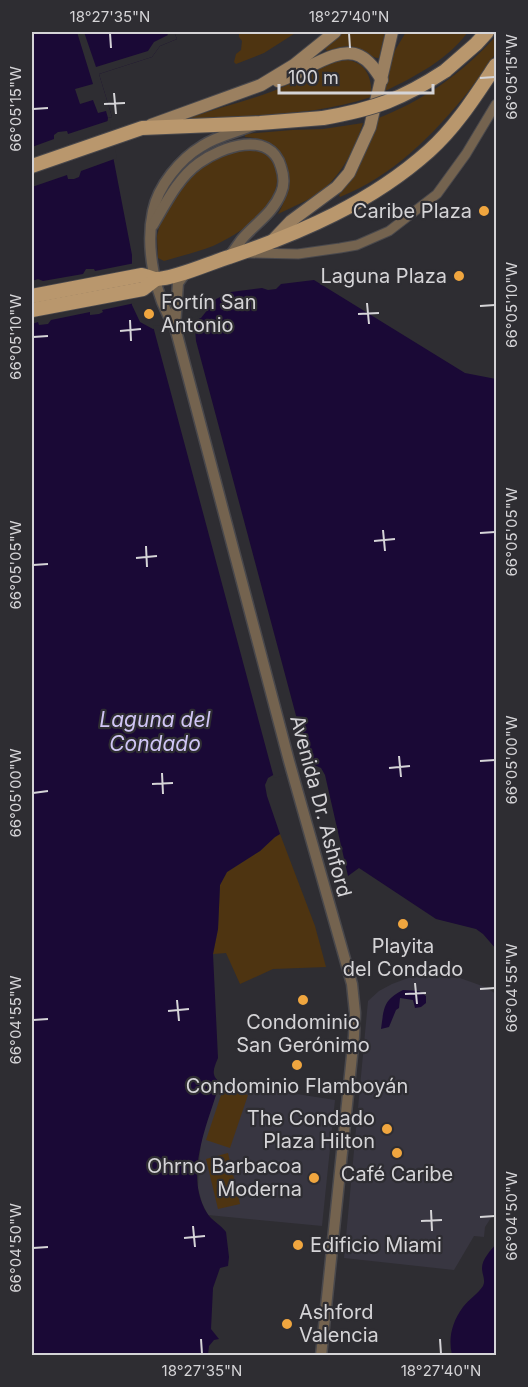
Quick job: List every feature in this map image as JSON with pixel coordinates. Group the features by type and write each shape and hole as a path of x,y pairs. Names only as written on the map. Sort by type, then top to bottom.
{"main road":[{"path":"261,85 294,65 335,32"},
{"path":"271,242 291,221 337,187 349,173 370,128 392,32"},
{"path":"142,128 323,118 365,110 391,102 445,71 487,32"},
{"path":"32,166 261,85 281,81 319,62 350,52 370,63 382,80"},
{"path":"32,310 186,272 271,242 336,214 388,185 430,150 455,123 496,65"},
{"path":"32,296 143,282"}],"street":[{"path":"151,228 170,194 197,164 228,148 251,144 262,146 280,161 285,178 282,190 270,213 242,239 236,255 288,255 357,245 389,231 436,194 466,154 496,104"},
{"name":"Avenida Dr. Ashford","path":"260,123 203,145 172,173 153,211 151,248 156,279 166,314 176,327 292,771 352,984 355,1013 321,1356"},
{"path":"176,327 178,284 186,272"}],"shaded area":[{"path":"239,32 297,32 264,53 236,64 234,62 236,54 241,50 242,41"},
{"path":"343,32 385,32 379,58 350,46 327,51 325,48"},
{"path":"406,32 468,32 441,59 385,91 394,52"},
{"path":"496,36 495,55 492,60 441,124 395,166 340,197 376,119 410,104 441,85 470,62"},
{"path":"347,60 359,64 367,72 371,84 371,97 328,108 305,111 192,119 191,117 267,93 325,66"},
{"path":"363,123 347,160 335,178 320,192 278,214 288,188 286,164 281,153 272,145 260,139 245,137 245,134 323,129"},
{"path":"253,149 269,157 276,168 277,185 266,208 246,227 213,246 164,261 158,258 157,236 162,216 171,196 205,163 232,151"},
{"path":"280,834 315,926 326,967 273,969 240,984 226,953 213,954 218,929 220,885 227,872 260,851"},
{"path":"425,976 460,978 485,987 496,994 496,1210 485,1227 484,1237 474,1236 454,1270 344,1258 368,1001 379,991 392,984 408,978"},
{"path":"220,1082 335,1100 322,1226 208,1215 198,1188 199,1161 202,1134"},
{"path":"224,1086 248,1095 230,1148 206,1140"},
{"path":"228,1153 240,1204 218,1209 206,1159"}],"water":[{"name":"Laguna del Condado","path":"32,32 174,32 177,39 160,46 152,57 99,74 112,117 108,118 107,125 132,255 132,305 140,322 153,329 175,327 201,318 216,299 231,292 262,288 276,289 281,284 314,280 465,373 496,379 496,949 476,929 436,919 359,868 348,876 325,775 321,768 312,764 268,778 265,785 267,796 280,834 260,851 227,872 220,885 218,929 213,954 218,1058 214,1071 215,1077 220,1082 200,1148 197,1182 200,1198 207,1213 226,1232 229,1257 228,1266 220,1268 213,1288 211,1329 219,1339 214,1340 209,1346 208,1355 32,1355"},
{"path":"403,990 419,991 426,996 426,1003 415,1008 413,1000 400,998 399,1008 389,1027 381,1029 388,1001"},
{"path":"496,1244 496,1355 452,1355 450,1342 456,1318 483,1286 483,1261"}],"pier":[{"path":"77,32 84,32 96,67 148,51 154,42 168,35 166,32 174,32 177,39 160,46 152,57 99,74 112,117 108,118 106,111 98,113 93,100 80,104 75,89 93,84"},
{"path":"114,119 110,124 117,158 81,171 79,177 74,179 68,179 67,175 32,187 32,147 54,139 54,135 58,132 67,131 68,134"},
{"path":"135,263 135,303 102,310 103,312 99,314 90,315 90,312 51,320 48,324 39,325 38,322 32,324 32,281 83,274 86,269 95,271"},
{"path":"200,315 195,329 196,341 310,768 274,778 153,326 175,325"}],"place":[{"name":"Caribe Plaza","path":"484,211"},
{"name":"Laguna Plaza","path":"459,276"},
{"name":"Fortín San Antonio","path":"149,314"},
{"name":"Playita del Condado","path":"403,924"},
{"name":"Condominio San Gerónimo","path":"303,1000"},
{"name":"Condominio Flamboyán","path":"297,1065"},
{"name":"The Condado Plaza Hilton","path":"387,1129"},
{"name":"Café Caribe","path":"397,1153"},
{"name":"Ohrno Barbacoa Moderna","path":"314,1178"},
{"name":"Edificio Miami","path":"298,1245"},
{"name":"Ashford Valencia","path":"287,1324"}]}
